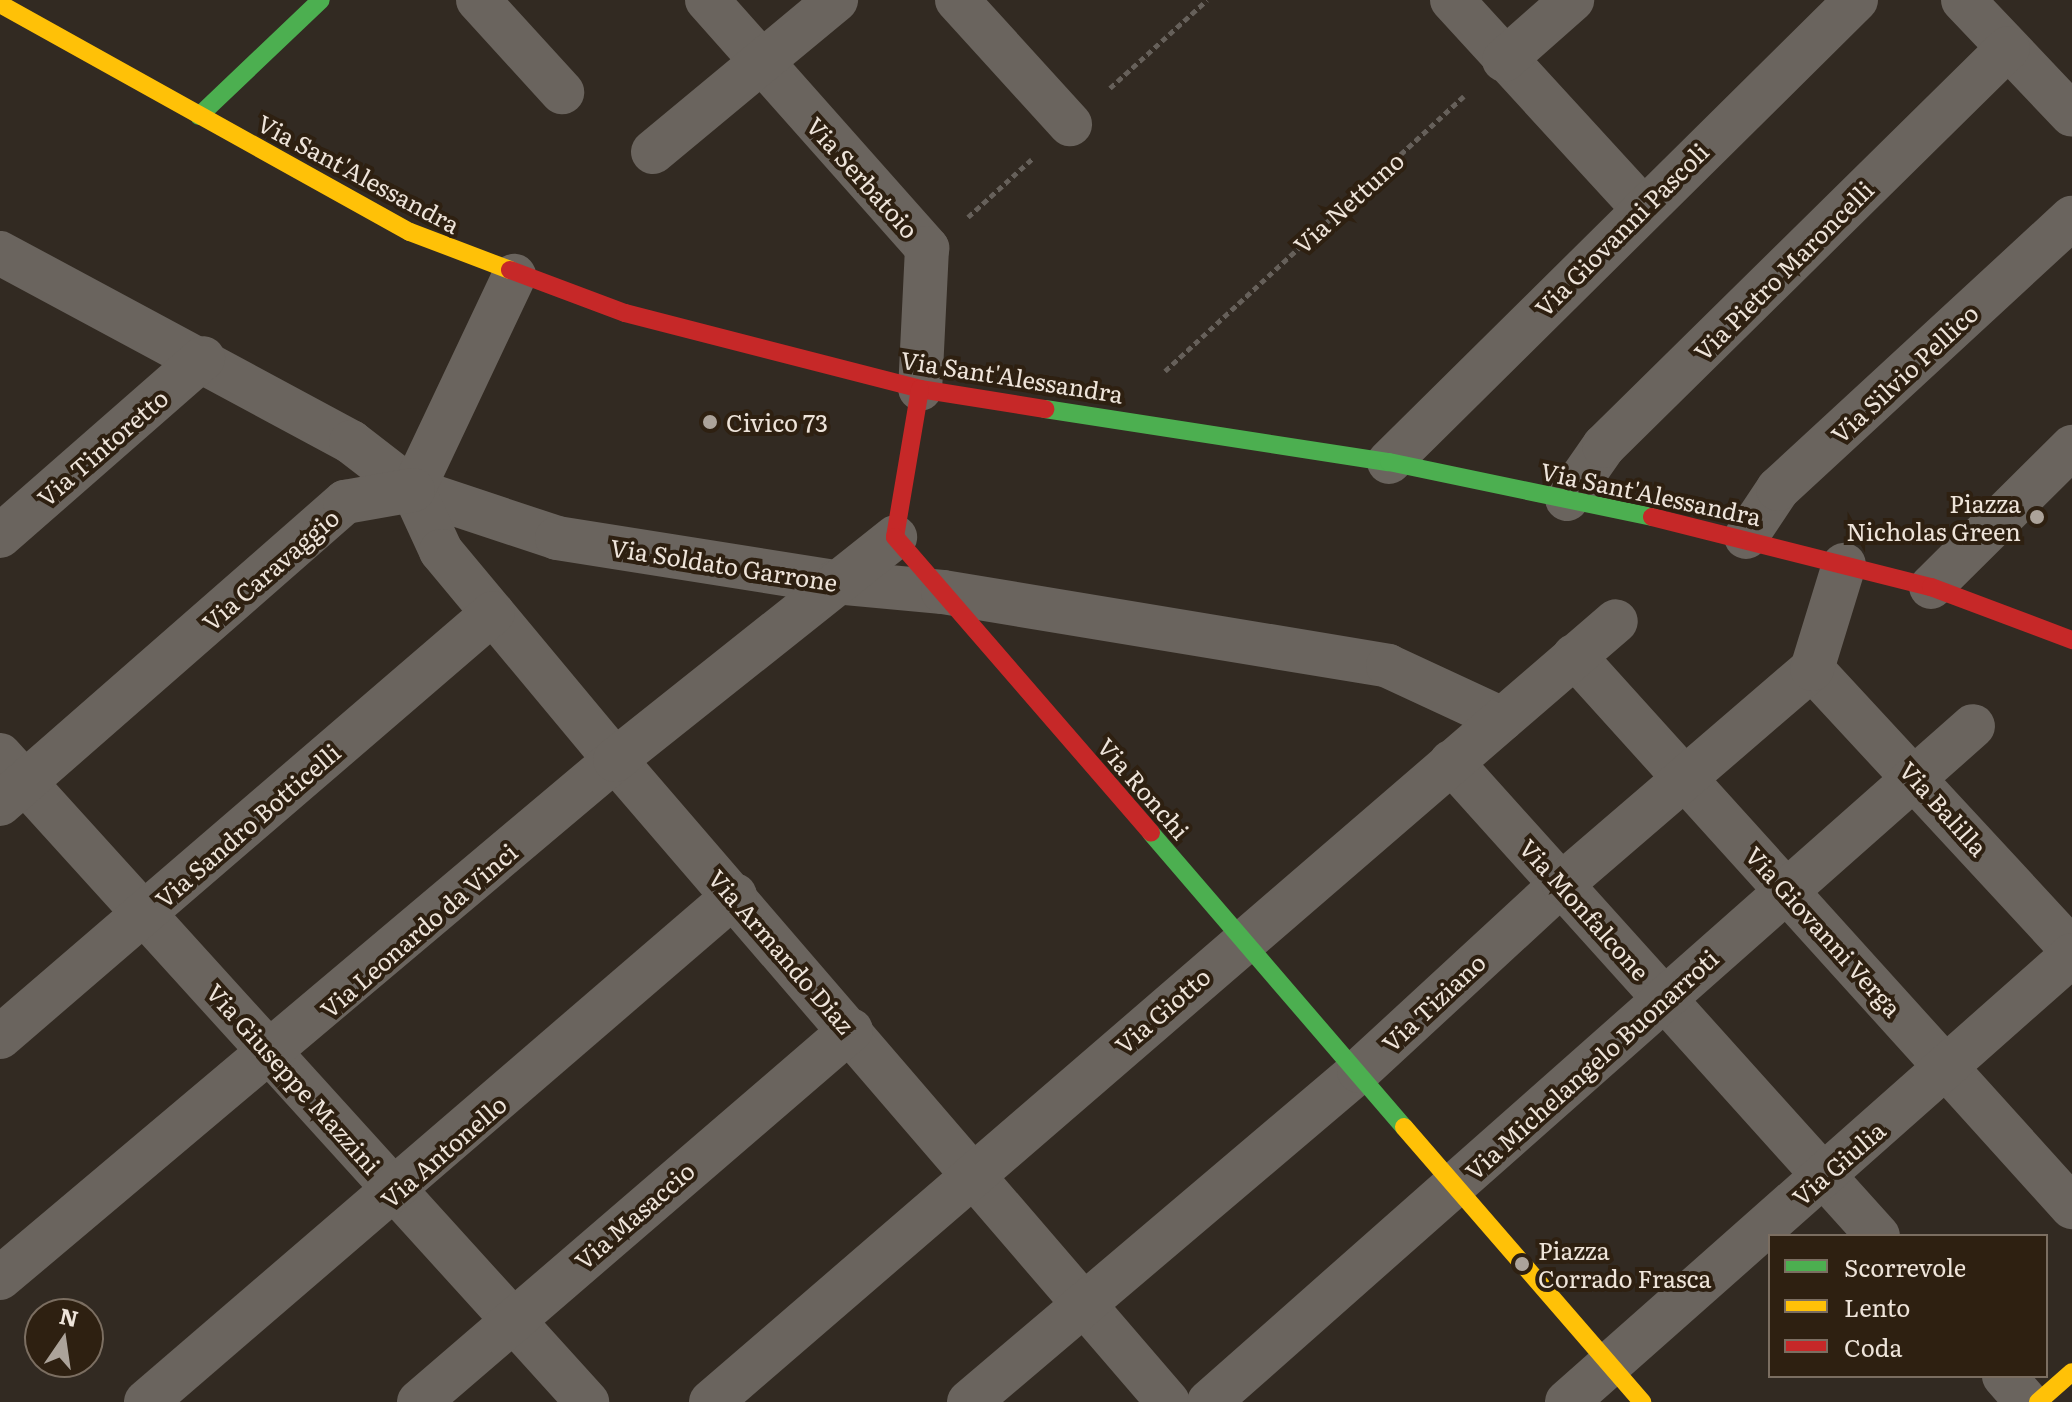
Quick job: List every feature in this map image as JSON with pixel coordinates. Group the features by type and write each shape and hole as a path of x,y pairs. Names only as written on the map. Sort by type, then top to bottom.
{"street":[{"path":"199,116 321,0"},
{"path":"478,0 562,92"},
{"name":"Via Serbatoio","path":"707,0 927,248 920,389"},
{"path":"653,152 763,65 836,0"},
{"path":"957,0 1070,124"},
{"path":"1452,0 1642,207"},
{"path":"1504,60 1572,0"},
{"name":"Via Giovanni Pascoli","path":"1389,462 1642,207 1856,0"},
{"path":"1963,0 2072,115"},
{"name":"Via Sant'Alessandra","path":"0,4 410,232 514,276 625,313 920,389 1152,422 1389,462 1746,537 1931,587 2072,640"},
{"name":"Via Pietro Maroncelli","path":"1567,499 1604,446 2008,48"},
{"name":"Via Silvio Pellico","path":"1746,537 1778,489 2072,218"},
{"name":"Via Soldato Garrone","path":"10,272 203,358 351,442 413,490 557,538 835,582 943,592 1388,666 1502,719"},
{"path":"413,490 514,276"},
{"name":"Via Tintoretto","path":"0,536 203,358"},
{"path":"895,537 920,389"},
{"path":"1931,587 2072,447"},
{"name":"Via Armando Diaz","path":"413,490 441,551 615,760 735,895 1168,1402"},
{"name":"Via Caravaggio","path":"8,780 345,502 413,490"},
{"name":"Via Leonardo da Vinci","path":"0,1278 273,1054 615,760 895,537"},
{"name":"Via Ronchi","path":"895,537 1610,1364"},
{"path":"1812,669 1844,565"},
{"name":"Via Sandro Botticelli","path":"0,1037 493,613"},
{"name":"Via Giotto","path":"711,1402 972,1173 1616,621"},
{"name":"Via Giovanni Verga","path":"1574,656 1686,775 2072,1207"},
{"name":"Via Tiziano","path":"969,1402 1081,1301 1359,1071 1563,883 1812,669"},
{"name":"Via Balilla","path":"1812,669 1917,776 2072,952"},
{"name":"Via Michelangelo Buonarroti","path":"1209,1402 1973,726"},
{"name":"Via Monfalcone","path":"1451,762 1876,1234"},
{"name":"Via Giuseppe Mazzini","path":"8,780 144,913 587,1402"},
{"name":"Via Antonello","path":"146,1402 397,1192 735,895"},
{"name":"Via Giulia","path":"1567,1402 2072,952"},
{"name":"Via Masaccio","path":"419,1402 851,1030"},
{"path":"1610,1364 1642,1402"},
{"path":"2038,1402 2072,1372"},
{"path":"2006,1378 2027,1402"}],"path":[{"name":"Via Nettuno","path":"1152,422 1166,367 1504,60"}],"traffic: fast":[{"path":"199,116 321,0"},
{"path":"1045,409 1389,462 1652,517"},
{"path":"1151,833 1404,1127"}],"traffic: slow":[{"path":"0,4 410,232 510,270"},
{"path":"1404,1127 1642,1402"},
{"path":"2038,1402 2072,1372"}],"traffic: jam":[{"path":"510,270 625,313 920,389 1045,409"},
{"path":"920,389 895,537 1151,833"},
{"path":"1652,517 1931,587 2072,640"}],"place":[{"name":"Civico 73","path":"710,422"},
{"name":"Piazza Nicholas Green","path":"2037,517"},
{"name":"Piazza Corrado Frasca","path":"1522,1264"}]}
